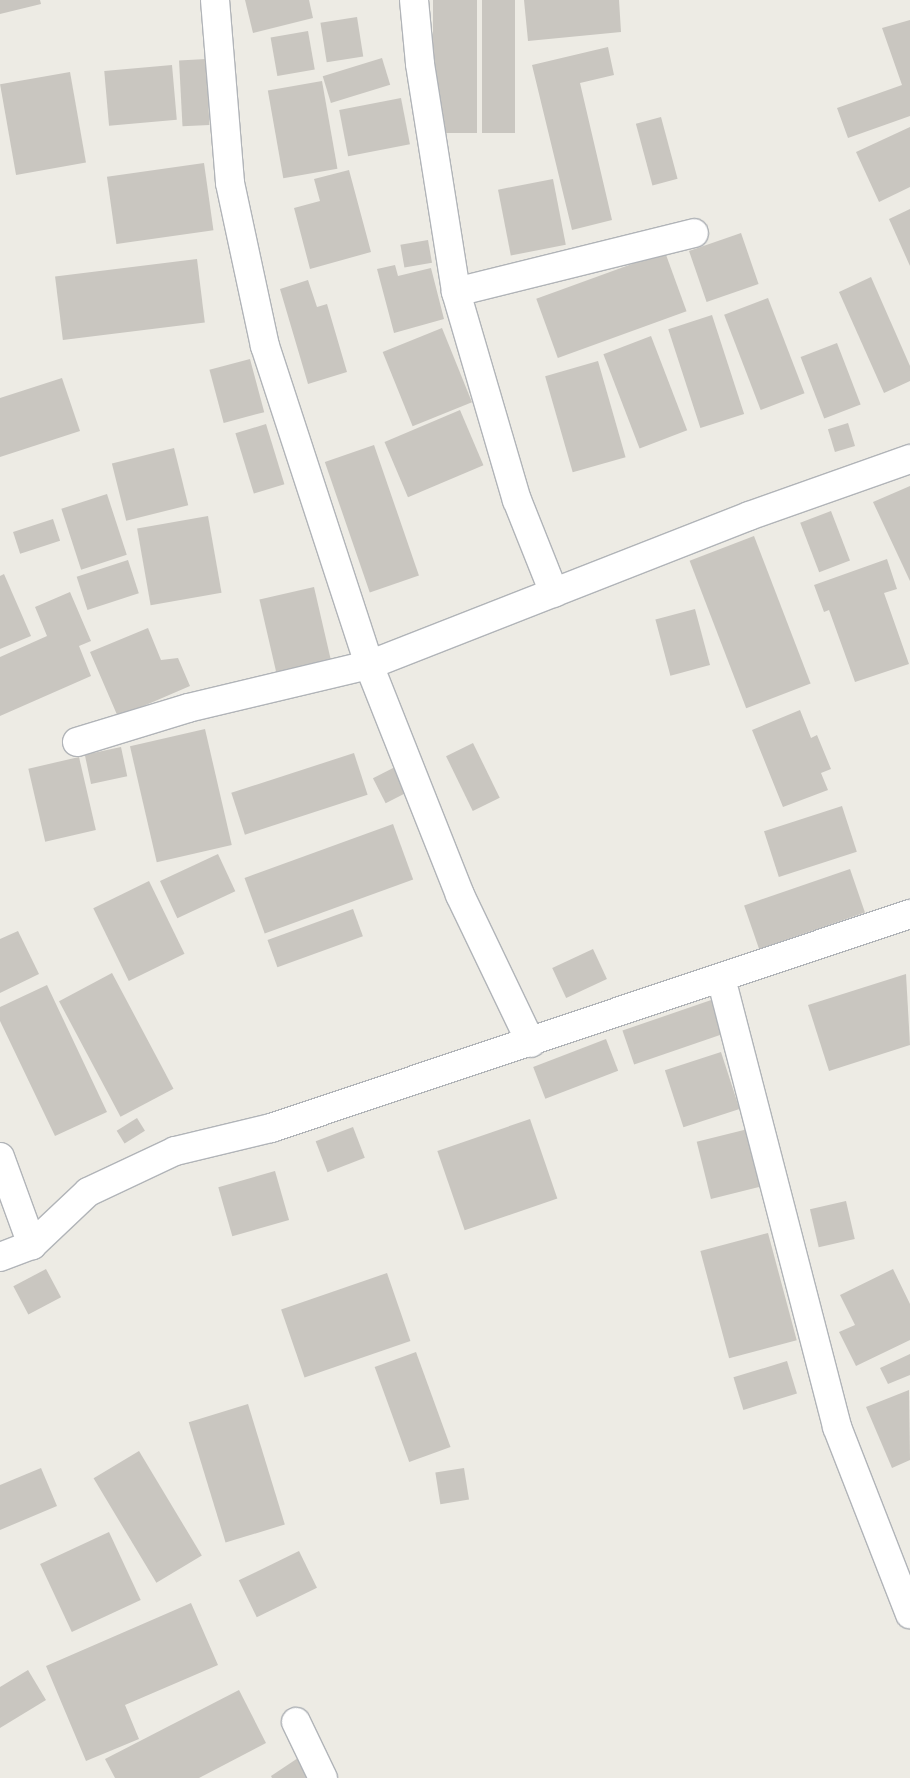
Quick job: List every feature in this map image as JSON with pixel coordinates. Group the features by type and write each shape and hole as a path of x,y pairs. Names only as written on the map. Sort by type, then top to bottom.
{"street":[{"path":"215,0 230,183 265,346 369,665 460,894 531,1043"},
{"path":"414,0 420,64 456,292 517,500 554,593"},
{"path":"456,292 694,233"},
{"path":"76,742 188,708 369,665 749,516 910,459"},
{"path":"0,1257 32,1245 88,1192 175,1151 271,1128 531,1043 910,914"},
{"path":"721,978 838,1428 910,1614"},
{"path":"0,1157 32,1245"},
{"path":"296,1722 324,1778"}],"building":[{"path":"0,0 40,0 41,4 0,14"},
{"path":"245,0 309,0 313,18 253,33"},
{"path":"433,0 477,0 477,133 433,133"},
{"path":"482,0 515,0 515,133 482,133"},
{"path":"524,0 619,0 621,32 528,41"},
{"path":"357,17 363,57 327,62 320,23"},
{"path":"910,20 910,116 848,138 837,108 902,85 882,28"},
{"path":"308,31 315,69 277,76 271,38"},
{"path":"608,47 614,75 580,83 612,220 572,230 532,65"},
{"path":"382,58 390,85 331,103 323,76"},
{"path":"206,59 209,125 182,126 179,60"},
{"path":"172,65 177,120 109,126 104,71"},
{"path":"70,72 86,163 16,175 0,84"},
{"path":"322,81 337,169 283,178 268,91"},
{"path":"401,98 410,144 348,156 339,110"},
{"path":"661,117 678,179 652,186 636,124"},
{"path":"910,127 910,187 879,202 856,152"},
{"path":"204,163 213,230 116,244 107,177"},
{"path":"349,170 371,252 310,269 294,208 320,201 314,179"},
{"path":"553,179 566,245 511,255 498,190"},
{"path":"910,209 910,266 889,219"},
{"path":"741,233 759,284 707,302 689,251"},
{"path":"428,240 432,263 404,268 400,245"},
{"path":"665,252 687,311 558,358 536,299"},
{"path":"197,259 205,323 63,340 55,276"},
{"path":"395,265 398,276 431,268 444,319 394,333 377,269"},
{"path":"871,277 910,366 910,381 884,393 839,292"},
{"path":"308,280 317,307 327,304 347,372 308,384 280,289"},
{"path":"768,298 805,393 761,410 724,315"},
{"path":"712,315 744,414 700,428 668,329"},
{"path":"442,328 472,402 413,426 383,352"},
{"path":"651,336 687,430 640,449 603,354"},
{"path":"837,343 861,405 824,419 801,357"},
{"path":"250,359 264,412 224,423 209,370"},
{"path":"598,361 626,457 573,472 545,376"},
{"path":"62,378 80,431 0,457 0,398"},
{"path":"460,410 483,465 408,497 385,442"},
{"path":"848,423 855,446 835,452 828,429"},
{"path":"266,424 284,484 254,494 235,433"},
{"path":"374,445 419,575 370,592 325,462"},
{"path":"174,448 188,505 126,521 112,463"},
{"path":"910,486 910,581 873,502"},
{"path":"107,494 127,555 81,570 61,509"},
{"path":"831,511 850,560 819,572 800,523"},
{"path":"208,516 222,593 151,605 137,529"},
{"path":"53,519 60,541 20,554 13,532"},
{"path":"754,536 811,684 746,708 690,561"},
{"path":"887,559 897,589 884,593 909,664 855,682 829,610 824,612 814,585"},
{"path":"128,560 139,593 87,610 77,577"},
{"path":"4,574 31,636 0,649 0,576"},
{"path":"314,587 331,662 277,675 259,600"},
{"path":"70,592 91,641 79,646 91,676 0,716 0,657 47,636 35,607"},
{"path":"695,609 710,665 670,676 655,620"},
{"path":"148,628 161,660 178,658 190,686 118,717 90,652"},
{"path":"800,710 811,738 817,735 831,769 821,773 828,790 783,807 752,730"},
{"path":"205,729 232,845 157,862 130,746"},
{"path":"473,743 500,798 473,811 446,756"},
{"path":"121,747 127,776 91,784 85,755"},
{"path":"354,753 368,795 245,835 231,793"},
{"path":"79,757 96,830 45,842 28,769"},
{"path":"397,766 410,791 386,803 373,778"},
{"path":"842,806 857,852 779,877 764,831"},
{"path":"393,824 413,879 265,933 245,878"},
{"path":"218,854 235,891 177,918 160,881"},
{"path":"850,869 865,912 759,949 744,905"},
{"path":"149,881 185,954 129,981 93,908"},
{"path":"353,909 363,936 277,967 267,940"},
{"path":"18,931 39,974 0,993 0,939"},
{"path":"593,949 607,979 566,998 552,968"},
{"path":"112,973 174,1089 121,1117 59,1001"},
{"path":"906,974 910,1045 829,1071 808,1005"},
{"path":"47,985 107,1112 55,1136 0,1021 0,1007"},
{"path":"717,998 729,1032 634,1065 622,1031"},
{"path":"606,1039 618,1071 545,1099 533,1067"},
{"path":"721,1052 740,1109 683,1127 665,1070"},
{"path":"137,1118 145,1131 125,1143 117,1131"},
{"path":"530,1119 557,1198 465,1230 437,1151"},
{"path":"353,1127 365,1158 327,1172 316,1141"},
{"path":"752,1128 766,1185 711,1199 697,1142"},
{"path":"275,1171 289,1220 232,1236 218,1187"},
{"path":"846,1201 855,1239 819,1247 810,1209"},
{"path":"768,1233 797,1340 729,1358 700,1251"},
{"path":"46,1269 61,1297 28,1315 13,1286"},
{"path":"893,1269 910,1304 910,1340 856,1366 839,1332 855,1325 840,1295"},
{"path":"387,1273 410,1341 305,1378 281,1309"},
{"path":"416,1352 451,1447 409,1462 375,1367"},
{"path":"910,1354 910,1375 888,1384 880,1368"},
{"path":"787,1361 797,1394 743,1410 733,1377"},
{"path":"909,1390 910,1460 892,1468 866,1407"},
{"path":"248,1404 285,1524 226,1543 189,1422"},
{"path":"139,1451 202,1556 156,1583 94,1478"},
{"path":"41,1468 57,1506 0,1530 0,1485"},
{"path":"464,1468 469,1500 440,1504 435,1473"},
{"path":"109,1532 141,1600 72,1632 40,1564"},
{"path":"299,1551 317,1588 257,1617 239,1580"},
{"path":"191,1603 218,1665 125,1705 139,1739 86,1761 46,1666"},
{"path":"28,1670 46,1700 0,1728 0,1687"},
{"path":"239,1690 266,1743 199,1778 115,1778 105,1759"},
{"path":"298,1758 311,1778 272,1778 271,1776"}]}
